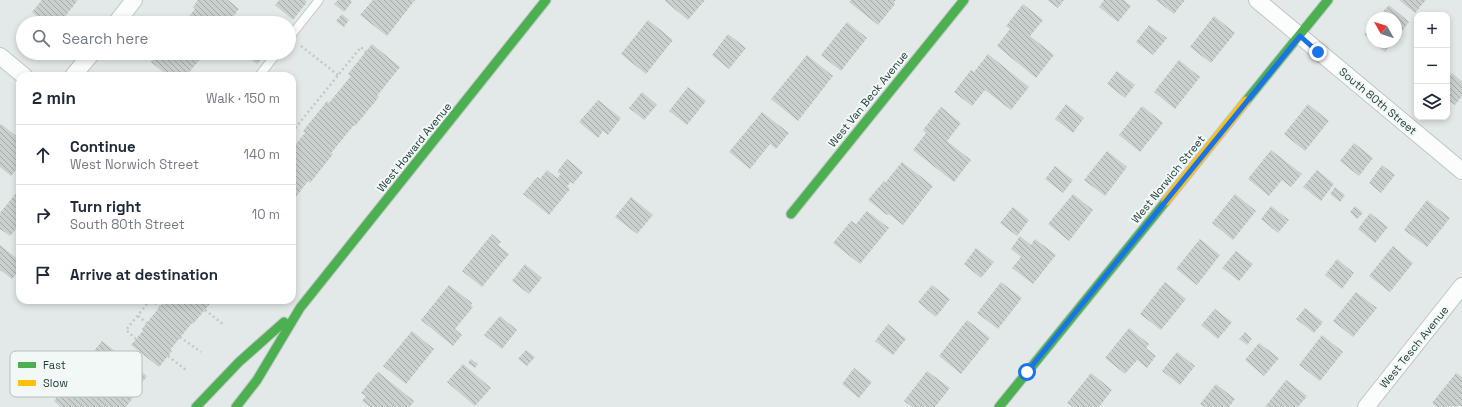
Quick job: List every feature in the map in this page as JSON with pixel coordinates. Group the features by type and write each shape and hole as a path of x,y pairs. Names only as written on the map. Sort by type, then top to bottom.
{"street":[{"path":"121,16 134,0"},
{"name":"West Howard Avenue","path":"296,303 546,0"},
{"name":"West Van Beck Avenue","path":"791,214 964,0"},
{"name":"South 80th Street","path":"1257,0 1462,171"},
{"name":"West Norwich Street","path":"999,407 1328,0"},
{"path":"0,56 19,72"},
{"path":"76,72 86,60"},
{"name":"West Tesch Avenue","path":"1366,407 1462,286"},
{"name":"West Howard Avenue","path":"196,407 295,304"},
{"name":"West Howard Avenue","path":"236,407 257,380 295,304"}],"lane":[{"path":"296,29 319,0"},
{"path":"262,72 272,60"}],"path":[{"path":"296,127 361,47 366,52"},
{"path":"314,56 338,75"},
{"path":"136,339 126,330 148,304"},
{"path":"156,304 160,307"},
{"path":"205,310 223,324"},
{"path":"138,316 147,323"},
{"path":"180,337 201,352"},
{"path":"168,356 186,370"}],"building":[{"path":"42,0 78,0 65,16 37,16 32,12"},
{"path":"198,0 228,0 239,9 234,16 189,16 195,9 193,7"},
{"path":"279,0 305,0 307,2 296,16 288,16 275,5"},
{"path":"338,0 350,0 352,2 344,12 334,4"},
{"path":"373,0 415,0 387,36 360,15"},
{"path":"665,0 705,0 688,20"},
{"path":"851,0 896,0 894,2 895,4 878,25 849,2"},
{"path":"1047,0 1064,0 1058,8"},
{"path":"1104,0 1124,0 1131,6 1118,22 1099,7"},
{"path":"1156,0 1185,0 1174,14"},
{"path":"1399,0 1426,0 1414,12"},
{"path":"1023,4 1043,20 1030,36 1054,55 1036,78 997,46 1010,29 1006,26"},
{"path":"1389,5 1397,12 1383,12"},
{"path":"342,14 349,20 344,27 336,21"},
{"path":"1214,16 1235,33 1211,63 1190,47"},
{"path":"1402,16 1409,22 1402,31"},
{"path":"648,20 673,40 646,74 621,54"},
{"path":"847,22 867,38 841,71 821,55"},
{"path":"1149,25 1167,38 1153,55 1136,42"},
{"path":"728,34 746,48 729,69 712,55"},
{"path":"372,44 400,67 377,96 379,97 331,153 333,154 310,183 308,181 296,197 296,144 305,133 303,131 327,101 329,103 351,76 348,74"},
{"path":"1380,48 1388,48 1385,52"},
{"path":"988,54 1029,87 1011,110 985,90 972,106 954,92 971,70 974,72"},
{"path":"807,55 833,76 798,121 771,99"},
{"path":"153,60 199,60 189,72 163,72 151,62"},
{"path":"252,60 260,60 257,64"},
{"path":"1179,60 1200,77 1175,109 1154,92"},
{"path":"1117,71 1135,85 1125,98 1107,84"},
{"path":"1452,73 1462,82 1462,96 1455,105 1450,101 1450,75"},
{"path":"688,87 706,101 687,125 669,111"},
{"path":"642,92 657,105 644,120 629,108"},
{"path":"598,100 621,118 608,135 603,131 598,138 579,122"},
{"path":"1066,104 1084,118 1073,133 1055,119"},
{"path":"1308,104 1329,121 1305,151 1284,134"},
{"path":"1142,106 1163,123 1140,152 1119,135"},
{"path":"941,107 961,123 947,141 971,160 954,182 913,150 926,133 923,130"},
{"path":"762,112 789,133 776,149 770,144 750,169 729,152"},
{"path":"1,124 16,136 16,170 11,176 0,167"},
{"path":"1354,143 1373,158 1359,176 1340,161"},
{"path":"1271,150 1302,174 1291,187 1282,180 1269,196 1248,179"},
{"path":"1107,151 1127,167 1105,196 1084,180"},
{"path":"567,159 583,172 573,184 571,182 567,186 570,189 549,215 523,194 537,177 540,179 547,170 557,178 561,174 557,172"},
{"path":"902,162 933,186 903,225 868,200 884,181 885,183"},
{"path":"1382,165 1395,175 1381,193 1369,183"},
{"path":"1055,166 1073,180 1063,193 1045,179"},
{"path":"1317,170 1334,184 1321,201 1303,187"},
{"path":"1335,187 1345,195 1340,202 1330,194"},
{"path":"16,193 16,229 10,236 0,229 0,213"},
{"path":"1073,194 1093,210 1069,241 1048,224"},
{"path":"1235,194 1256,211 1233,240 1212,223"},
{"path":"631,197 653,215 637,234 615,217"},
{"path":"1427,200 1450,218 1427,247 1404,230"},
{"path":"1271,206 1289,220 1278,233 1261,219"},
{"path":"1355,206 1363,213 1357,219 1350,212"},
{"path":"1013,207 1029,220 1017,236 1000,223"},
{"path":"867,211 889,228 860,264 833,243 851,221 856,224"},
{"path":"1370,213 1388,227 1375,243 1358,229"},
{"path":"492,234 501,242 498,245 509,254 482,287 462,271"},
{"path":"1020,236 1031,245 1035,239 1056,255 1033,284 1012,268 1021,257 1011,249"},
{"path":"1200,239 1220,255 1197,285 1176,269"},
{"path":"0,245 16,258 16,274 12,279 0,270"},
{"path":"1393,246 1413,263 1390,292 1369,276"},
{"path":"976,248 994,262 981,278 964,264"},
{"path":"1236,251 1253,264 1239,281 1222,268"},
{"path":"1337,259 1354,273 1342,289 1325,275"},
{"path":"525,264 542,278 529,294 512,281"},
{"path":"1001,282 1022,298 998,329 977,313"},
{"path":"1165,282 1186,299 1161,330 1140,314"},
{"path":"449,285 472,303 471,305 473,307 455,329 462,335 453,346 421,320"},
{"path":"932,285 950,299 936,317 918,302"},
{"path":"1356,292 1377,308 1353,337 1333,321"},
{"path":"162,304 210,304 170,350 172,351 159,367 142,354 142,351 139,351 131,345 143,331 142,329"},
{"path":"1305,308 1323,322 1314,333 1296,319"},
{"path":"1215,309 1232,322 1218,339 1201,325"},
{"path":"500,316 517,330 502,349 484,335"},
{"path":"967,320 990,338 961,374 939,356"},
{"path":"888,324 906,339 893,355 875,341"},
{"path":"1129,328 1149,344 1146,348 1156,356 1147,368 1137,360 1125,374 1105,358"},
{"path":"412,331 434,349 406,384 383,366"},
{"path":"1245,332 1252,339 1247,345 1239,339"},
{"path":"1322,335 1343,352 1320,381 1299,365"},
{"path":"102,341 115,351 94,351"},
{"path":"1259,343 1279,358 1264,376 1245,360"},
{"path":"526,350 535,357 527,366 518,359"},
{"path":"1177,352 1195,366 1180,385 1162,371"},
{"path":"471,359 478,364 475,368 468,363"},
{"path":"463,364 491,388 475,406 447,382"},
{"path":"854,368 872,382 859,398 842,384"},
{"path":"927,371 950,388 935,407 912,407 904,401"},
{"path":"142,372 147,376 142,382"},
{"path":"378,372 414,401 410,407 370,407 362,401 366,396 361,393"},
{"path":"1091,373 1112,390 1099,407 1073,407 1067,403"},
{"path":"1456,373 1462,377 1462,406 1437,407 1432,403"},
{"path":"1286,380 1307,396 1298,407 1265,407"},
{"path":"1216,384 1235,399 1229,407 1205,407 1200,404"},
{"path":"57,397 133,397 126,407 61,407 54,401"}],"traffic: fast":[{"path":"236,407 257,380 300,308 546,0"},
{"path":"791,214 964,0"},
{"path":"1246,101 1328,0"},
{"path":"999,407 1166,201"},
{"path":"196,407 239,362 284,322"}],"traffic: slow":[{"path":"1166,201 1246,101"}],"route":[{"path":"1027,372 1300,36 1318,52"}]}
